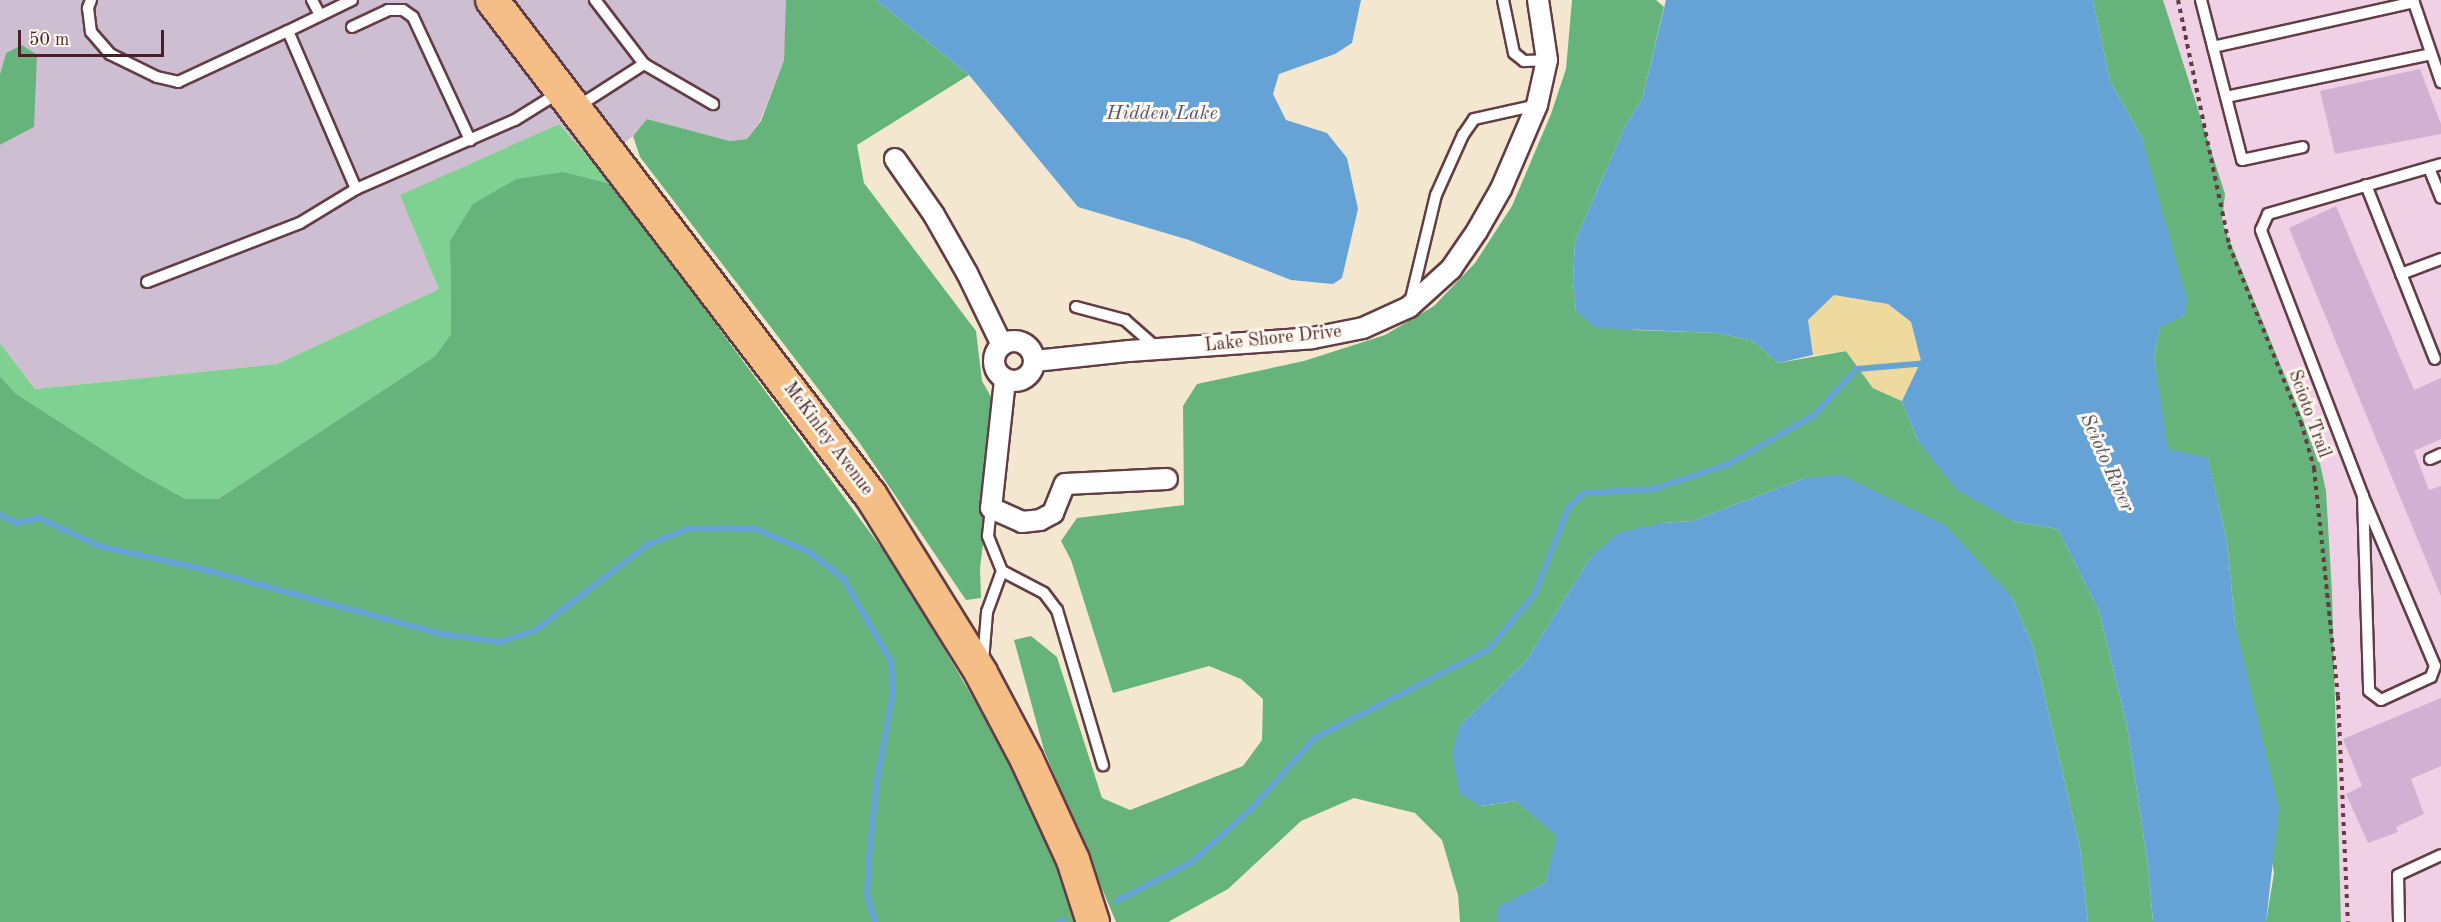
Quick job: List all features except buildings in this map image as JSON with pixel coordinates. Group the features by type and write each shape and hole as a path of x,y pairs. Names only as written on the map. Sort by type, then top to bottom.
{"main road":[{"name":"McKinley Avenue","path":"492,0 871,496 981,673 1027,760 1073,860 1093,922"}],"street":[{"name":"Lake Shore Drive","path":"1035,362 1158,349 1313,338 1363,328 1409,307 1451,269 1478,231 1501,189 1537,105 1547,60 1538,0"},
{"path":"895,159 934,215 967,273 1002,345"},
{"path":"1009,342 1023,343 1034,354 1035,362 1025,379 1005,380 996,370 994,357 1002,345 1009,342"},
{"path":"1005,380 992,508 1022,522 1040,520 1053,513 1065,484 1167,479"}],"lane":[{"path":"91,0 88,8 91,32 110,54 157,77 178,82 352,0"},
{"path":"312,0 320,15"},
{"path":"595,0 644,64 713,104"},
{"path":"1503,0 1514,54 1524,61 1547,60"},
{"path":"2201,0 2242,160 2303,147"},
{"path":"2213,47 2414,1 2441,82"},
{"path":"352,27 388,10 403,10 413,17 470,140"},
{"path":"288,31 357,189"},
{"path":"2226,97 2431,54"},
{"path":"147,282 300,223 357,189 515,120 568,100 644,64"},
{"path":"1409,307 1436,195 1463,135 1474,119 1537,105"},
{"path":"2363,496 2368,691 2381,700 2431,676 2435,666 2363,496 2261,231 2268,214 2441,164"},
{"path":"2429,168 2441,198"},
{"path":"2366,185 2435,358"},
{"path":"2402,274 2441,259"},
{"path":"1076,307 1125,320 1158,349"},
{"path":"2430,459 2441,454"},
{"path":"992,508 988,536 1002,571 1044,593 1057,610 1103,765"},
{"path":"981,673 987,612 1002,571"},
{"path":"2399,922 2398,875 2441,855"}],"path":[{"name":"Scioto Trail","path":"2178,0 2229,245 2301,422 2314,468 2338,696 2348,922"}],"shaded area":[{"path":"0,0 786,0 787,2 784,60 760,121 747,139 730,141 647,119 633,136 596,166 559,124 401,195 439,289 277,364 35,389 0,343 0,145 34,127 6,53 0,74"},
{"path":"2163,0 2441,0 2441,922 2341,922 2332,593 2303,419 2222,222 2225,194"}],"green space":[{"path":"786,0 876,0 969,75 857,145 864,183 976,331 982,381 1000,412 980,568 981,598 966,600 859,442 640,157 633,136 647,119 730,141 747,139 761,121 784,60"},
{"path":"1572,0 1656,0 1664,7 1642,100 1627,122 1575,241 1573,282 1576,311 1635,330 1718,333 1754,341 1778,363 1846,351 1873,388 1902,401 1918,441 2012,521 2058,529 2099,611 2127,726 2148,865 2153,922 2088,922 2080,848 2033,646 2011,596 1805,478 1692,521 1662,523 1590,558 1526,661 1460,725 1482,806 1516,801 1558,836 1545,883 1498,907 1497,922 1460,922 1458,895 1442,840 1415,813 1354,798 1301,821 1228,889 1168,922 1116,922 1044,750 1014,640 1031,636 1057,657 1102,798 1130,810 1243,766 1262,740 1263,699 1241,679 1209,666 1113,693 1071,560 1061,541 1077,518 1184,505 1183,406 1197,384 1304,361 1385,335 1434,306 1475,263 1512,206 1551,114 1566,69"},
{"path":"2093,0 2163,0 2225,194 2222,222 2319,459 2326,491 2332,593 2341,922 2266,922 2274,873 2235,624 2227,542 2208,459 2168,450 2165,439 2154,357 2160,326 2184,316 2142,138 2110,81"},
{"path":"22,45 37,55 34,127 0,145 0,74 6,53"},
{"path":"559,124 612,184 564,172 450,241 451,334 435,356 218,499 186,499 142,475 15,393 0,376 0,343 35,389 277,364 439,289 400,195"},
{"path":"564,172 612,184 897,569 998,740 1058,867 1077,922 0,922 0,376 15,393 142,475 186,499 218,499 435,356 451,334 450,241 473,204 516,179"}],"sand":[{"path":"1834,295 1888,304 1911,323 1921,361 1902,401 1873,388 1846,351 1813,355 1808,320"}],"water":[{"name":"Hidden Lake","path":"876,0 1361,0 1352,43 1335,54 1279,74 1273,94 1286,120 1327,133 1347,158 1358,209 1342,278 1333,284 1291,280 1189,240 1078,207 969,75"},
{"name":"Scioto River","path":"1666,0 2093,0 2110,81 2142,138 2187,299 2184,316 2160,327 2154,357 2168,449 2208,458 2227,542 2235,624 2279,808 2266,922 2153,922 2148,865 2127,726 2099,611 2058,529 2012,521 1956,489 1918,441 1902,401 1921,361 1911,322 1888,304 1834,295 1808,320 1813,355 1778,363 1754,341 1718,333 1596,328 1576,311 1573,282 1575,241 1627,122 1642,100"},
{"path":"1841,475 1945,525 2011,596 2033,646 2080,848 2088,922 1497,922 1497,907 1545,883 1557,836 1516,801 1481,806 1460,794 1452,753 1460,725 1526,661 1590,558 1618,533 1662,523 1692,521 1805,478"}],"waterway":[{"path":"1117,901 1192,862 1250,810 1315,738 1488,650 1535,594 1568,508 1584,493 1654,489 1729,464 1813,416 1857,369 1928,363"},
{"path":"0,515 17,523 39,518 99,546 202,569 442,634 500,642 536,630 649,544 688,529 753,528 808,551 843,578 891,661 893,691 877,781 867,895 875,922"},
{"path":"1059,922 1064,920"}]}
